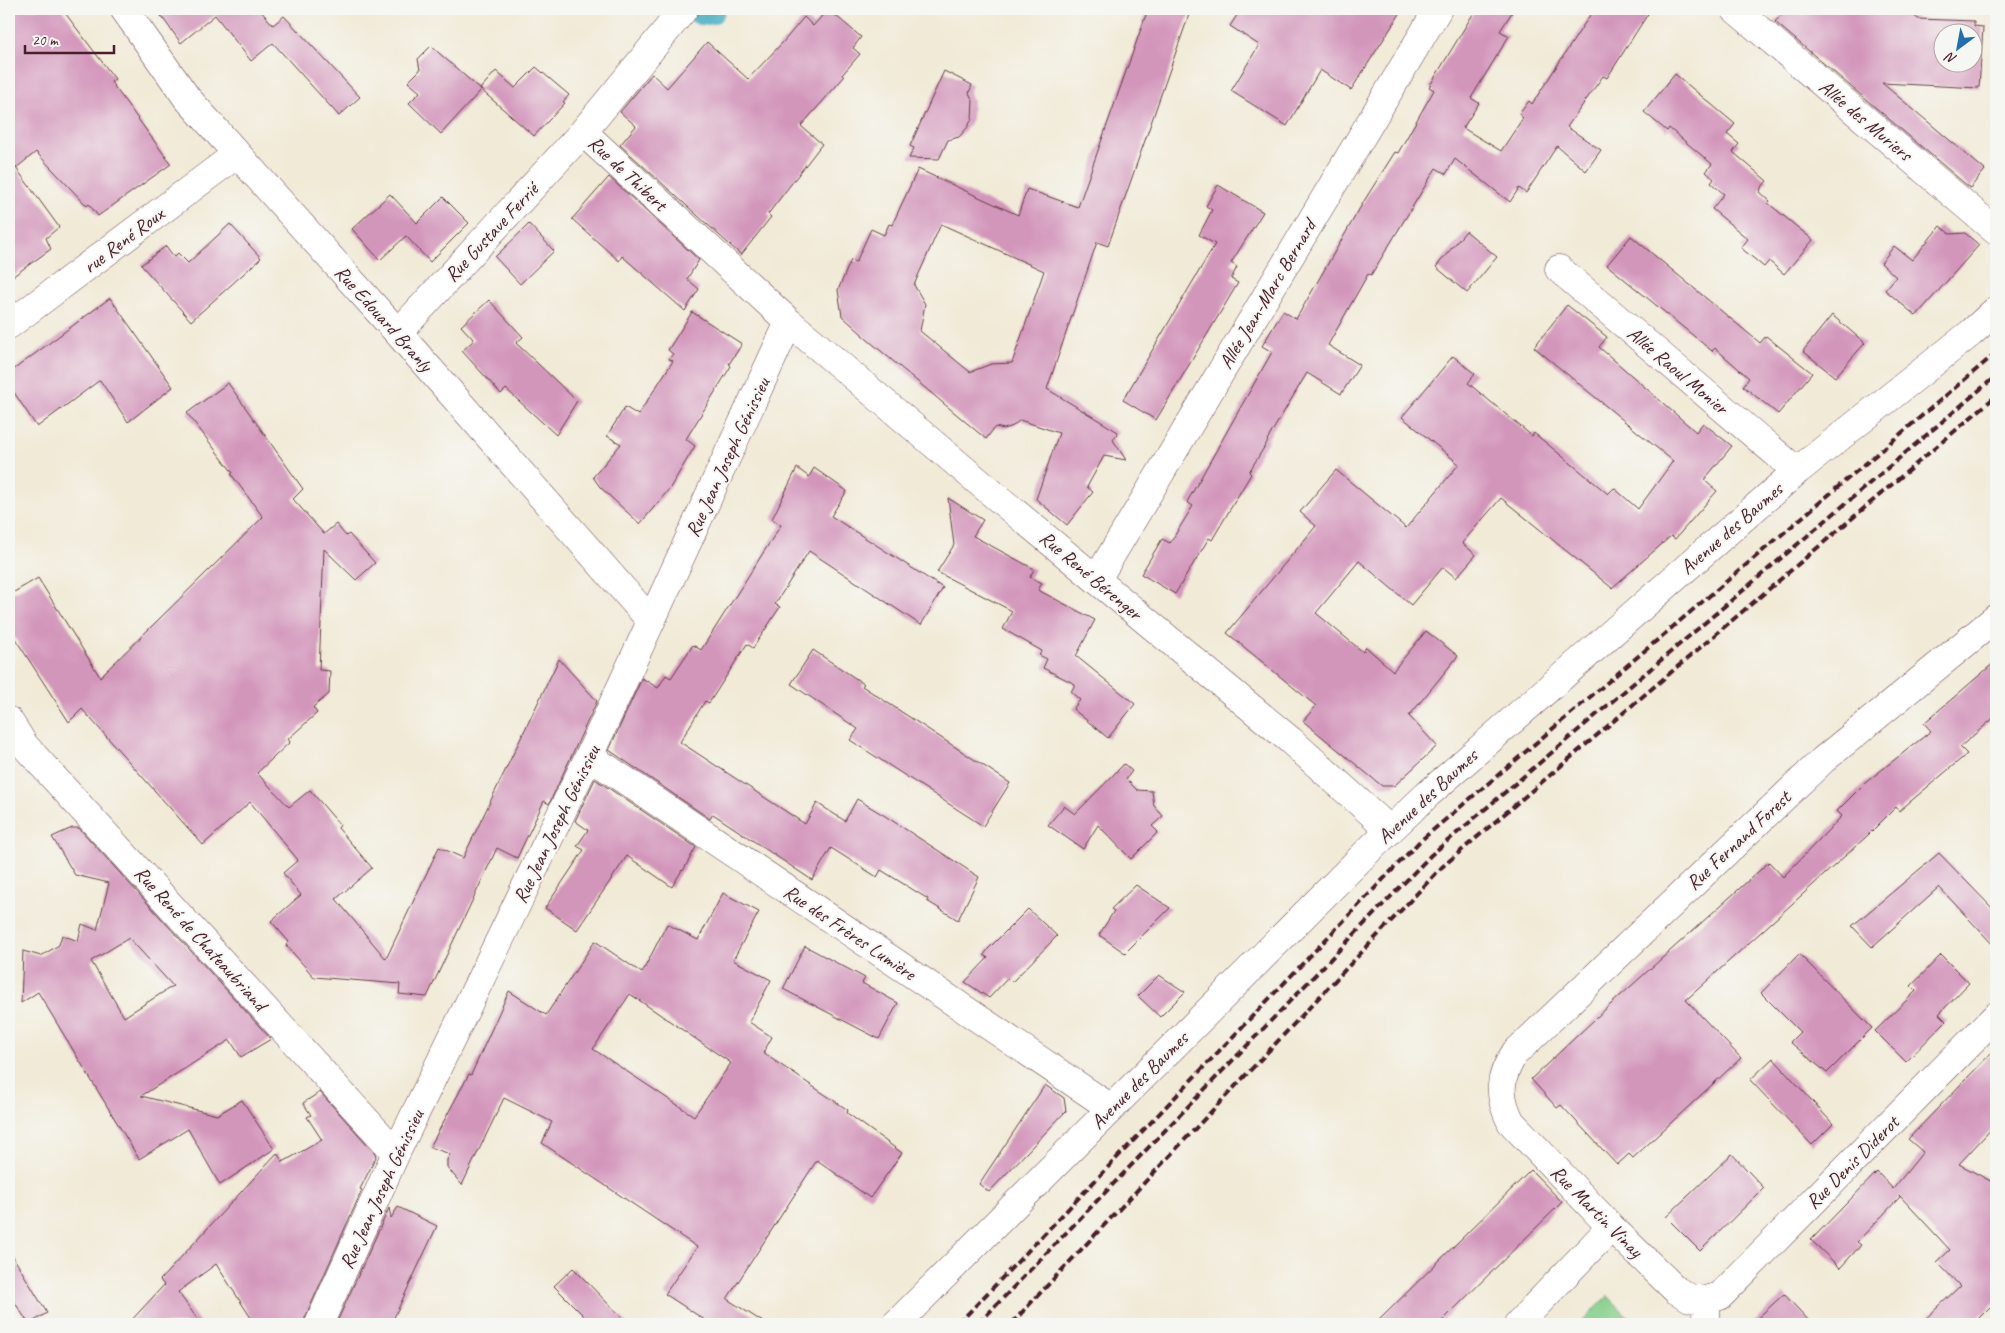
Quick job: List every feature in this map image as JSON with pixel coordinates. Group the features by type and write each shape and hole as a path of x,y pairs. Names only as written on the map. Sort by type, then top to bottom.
{"street":[{"name":"Rue Edouard Branly","path":"124,9 187,98 398,333 651,621"},
{"name":"Rue de Thibert","path":"684,9 583,132 789,322"},
{"name":"Allée Jean-Marc Bernard","path":"1096,579 1438,9"},
{"name":"Allée des Muriers","path":"1735,9 1996,231"},
{"name":"Rue Gustave Ferrié","path":"398,333 583,132"},
{"name":"rue René Roux","path":"9,325 237,154"},
{"name":"Allée Raoul Monier","path":"1559,269 1797,471"},
{"name":"Avenue des Baumes","path":"896,1324 1390,830 1442,781 1797,471 1971,333 1996,310"},
{"name":"Rue René Bérenger","path":"789,322 1290,740 1390,830"},
{"name":"Rue Jean Joseph Génissieu","path":"318,1324 396,1153 589,756 789,322"},
{"name":"Rue Fernand Forest","path":"1502,1082 1506,1066 1515,1053 1763,816 1823,760 1996,618"},
{"name":"Rue René de Chateaubriand","path":"9,721 25,746 396,1153"},
{"name":"Rue des Frères Lumière","path":"589,756 1111,1108"},
{"name":"Rue Denis Diderot","path":"1706,1312 1996,1016"},
{"name":"Rue Martin Vinay","path":"1502,1082 1503,1106 1511,1122 1611,1227 1676,1290 1690,1298 1706,1312"},
{"path":"1518,1324 1611,1227"}],"green space":[{"path":"1608,1296 1635,1324 1580,1324"}],"building":[{"path":"9,9 62,9 115,79 111,82 171,164 98,216 89,204 87,206 36,152 16,168 59,227 46,238 51,249 9,279"},
{"path":"156,9 259,9 273,25 284,16 360,97 339,116 273,43 251,61 215,15 181,43"},
{"path":"828,9 861,37 853,48 860,54 842,75 844,77 801,126 822,144 768,214 771,217 741,255 620,145 636,126 620,112 652,74 667,88 707,42 748,79 804,17 813,26"},
{"path":"1148,9 1191,9 1108,246 1097,242 1047,389 1118,432 1113,440 1126,460 1104,456 1087,487 1093,492 1067,525 1036,499 1059,433 1020,420 1013,426 1004,429 995,427 986,439 842,316 838,290 851,260 856,262 871,229 884,235 889,224 892,225 918,169 1018,215 1027,189 1078,207","holes":["941,224 1044,271 1012,363 991,364 970,372 920,331 925,304 914,285"]},
{"path":"1241,9 1403,9 1351,90 1320,70 1287,126 1231,91 1259,45 1230,26"},
{"path":"1476,9 1514,9 1500,31 1509,36 1471,98 1479,103 1463,128 1501,151 1523,118 1519,114 1529,101 1532,104 1594,9 1651,9 1607,78 1603,76 1567,127 1601,150 1586,171 1557,146 1526,193 1519,188 1510,202 1455,159 1446,174 1436,168 1371,275 1368,274 1328,345 1360,365 1341,394 1307,373 1267,440 1249,472 1251,474 1212,540 1209,538 1175,594 1141,574 1162,539 1170,543 1193,506 1187,502 1272,352 1262,346 1283,311 1296,319 1364,201 1395,152 1398,153 1434,90 1429,87"},
{"path":"1786,9 1907,9 1918,19 1974,21 1932,22 1932,72 1980,72 1979,88 1882,83 1985,170 1970,188 1775,22"},
{"path":"431,46 481,90 441,134 409,103 420,92 408,82 420,70 418,59"},
{"path":"536,67 569,95 563,102 565,103 534,136 480,89 496,71 515,88"},
{"path":"944,71 972,85 969,93 973,101 972,119 959,137 948,140 939,159 909,158 914,148 910,146"},
{"path":"1675,74 1735,124 1727,134 1739,144 1733,152 1767,181 1760,192 1770,201 1768,203 1813,240 1784,274 1769,261 1764,267 1741,248 1748,239 1712,209 1724,194 1711,183 1714,179 1706,172 1712,164 1669,128 1667,131 1644,112"},
{"path":"609,177 699,260 687,279 699,289 685,311 622,256 619,261 572,219"},
{"path":"1218,185 1263,212 1231,263 1237,267 1231,279 1238,283 1156,420 1123,400 1215,244 1199,235 1212,210 1206,206"},
{"path":"390,194 417,223 443,197 469,223 430,262 406,236 380,260 352,229"},
{"path":"230,224 261,258 191,321 141,265 166,246 174,257 178,253 188,263"},
{"path":"529,224 554,251 520,284 495,257"},
{"path":"1940,226 1950,234 1965,233 1979,245 1916,316 1885,290 1896,277 1881,263 1894,246 1912,260"},
{"path":"1466,231 1497,257 1467,293 1436,267"},
{"path":"1631,236 1760,343 1766,336 1812,373 1778,414 1743,386 1749,378 1715,348 1712,351 1607,265"},
{"path":"110,298 173,387 128,422 100,380 37,427 9,385 9,373"},
{"path":"489,300 523,337 516,343 577,401 556,435 506,389 501,394 462,351 474,340 461,326"},
{"path":"1567,305 1607,337 1599,347 1696,432 1703,423 1732,446 1704,480 1717,491 1675,539 1671,536 1612,588 1501,498 1462,543 1476,555 1456,578 1443,567 1411,605 1359,561 1316,613 1363,652 1366,647 1393,671 1426,631 1458,656 1409,716 1437,746 1394,786 1382,786 1303,721 1316,706 1227,633 1316,526 1300,512 1336,470 1406,528 1459,464 1402,417 1453,356 1475,374 1468,383 1532,436 1534,433 1608,494 1614,488 1638,509 1673,461 1534,347"},
{"path":"692,312 742,344 729,364 731,366 686,439 695,446 670,488 640,524 600,487 593,477 621,444 607,436 625,407 638,415 673,361 669,359 673,354 668,350"},
{"path":"1832,315 1865,343 1835,377 1803,351"},
{"path":"228,383 303,489 293,499 324,534 336,524 346,536 349,534 375,563 356,580 324,549 319,670 330,671 329,694 313,707 317,713 288,739 290,742 257,773 289,807 310,790 340,825 338,828 372,868 336,899 386,959 439,847 463,858 559,659 597,701 549,804 544,801 517,858 497,848 427,997 399,994 400,984 314,977 286,945 289,942 271,921 301,895 283,873 298,860 250,802 203,845 82,709 69,722 9,629 9,595 38,578 100,677 263,517 231,474 233,473 187,413"},
{"path":"797,468 809,477 814,468 847,491 831,516 943,588 921,625 809,551 775,604 780,607 753,648 747,644 709,703 705,701 680,742 805,824 817,803 845,821 857,799 885,816 979,877 958,920 881,870 877,877 831,848 812,880 713,814 710,819 609,750 642,678 658,688 666,675 671,678 693,645 701,650 781,525 772,519"},
{"path":"948,498 983,520 973,536 1034,569 1030,577 1042,583 1038,590 1095,620 1076,656 1135,704 1108,738 1073,709 1080,700 1071,692 1075,684 1043,668 1047,659 1039,655 1042,651 1003,629 1012,611 937,572 954,545"},
{"path":"813,650 864,684 862,686 1010,783 983,826 850,740 858,729 791,684"},
{"path":"1996,661 1996,716 1960,747 1967,754 1899,811 1896,807 1867,836 1686,1000 1741,1058 1633,1158 1629,1154 1617,1165 1561,1105 1557,1108 1531,1079 1769,862 1783,877 1842,816 1837,811 1865,783 1931,731 1924,723"},
{"path":"1124,764 1132,771 1126,779 1137,790 1152,791 1154,806 1163,816 1152,826 1158,832 1131,859 1098,825 1083,849 1048,825 1064,806 1075,814"},
{"path":"595,779 696,847 672,887 627,856 577,930 545,908 584,850 577,846 588,830 575,821"},
{"path":"72,828 79,828 271,1039 241,1057 230,1040 141,1096 217,1115 242,1100 274,1149 220,1185 188,1129 139,1159 38,992 21,1003 23,951 41,956 59,945 62,935 78,941 82,924 97,930 109,883 75,875 52,837","holes":["129,938 173,986 124,1017 91,961"]},
{"path":"1939,853 1996,912 1996,948 1939,887 1872,947 1852,926"},
{"path":"1136,885 1170,908 1125,953 1099,935 1114,911 1111,909"},
{"path":"723,893 759,912 733,960 771,980 749,1022 772,1037 763,1053 848,1110 847,1113 902,1153 870,1198 817,1160 727,1299 766,1324 711,1324 665,1294 697,1247 542,1143 552,1122 504,1098 462,1185 447,1167 447,1160 450,1154 430,1147 469,1074 471,1075 509,991 546,1015 595,941 642,973 667,924 698,940","holes":["630,994 731,1063 694,1116 593,1049"]},
{"path":"1028,909 1057,936 1012,982 1008,978 989,998 965,982 988,958 984,955 988,949"},
{"path":"805,946 865,978 862,983 898,1003 879,1039 783,989"},
{"path":"1799,954 1872,1028 1827,1073 1790,1042 1800,1032 1761,993"},
{"path":"1941,955 1969,983 1939,1014 1946,1021 1906,1062 1875,1031 1916,991 1911,986"},
{"path":"1159,975 1185,992 1160,1017 1138,996"},
{"path":"1996,1048 1996,1124 1959,1164 1996,1184 1996,1301 1973,1324 1920,1324 1960,1286 1937,1262 1950,1250 1899,1195 1900,1197 1857,1242 1861,1245 1840,1268 1811,1240 1877,1172 1893,1189 1923,1152 1908,1139"},
{"path":"1773,1058 1833,1124 1812,1145 1750,1080"},
{"path":"1045,1085 1064,1098 1066,1111 989,1192 979,1184"},
{"path":"320,1092 375,1153 376,1157 360,1189 362,1190 304,1324 255,1324 216,1264 178,1292 201,1324 128,1324 164,1285 160,1280 277,1153 283,1162 322,1140 307,1117 311,1115 303,1103"},
{"path":"1732,1154 1764,1188 1700,1251 1666,1217"},
{"path":"1531,1170 1562,1202 1439,1324 1375,1324"},
{"path":"398,1207 437,1226 391,1324 336,1324 389,1208 391,1218"},
{"path":"9,1250 47,1313 29,1324 9,1294"},
{"path":"573,1268 628,1324 592,1324 554,1286"},
{"path":"1784,1294 1812,1324 1751,1324"}],"waterway":[{"path":"702,10 710,9"}],"railway":[{"path":"958,1324 1419,842 1996,353"},
{"path":"978,1324 1431,855 1996,376"},
{"path":"1011,1324 1442,867 1996,396"}]}
